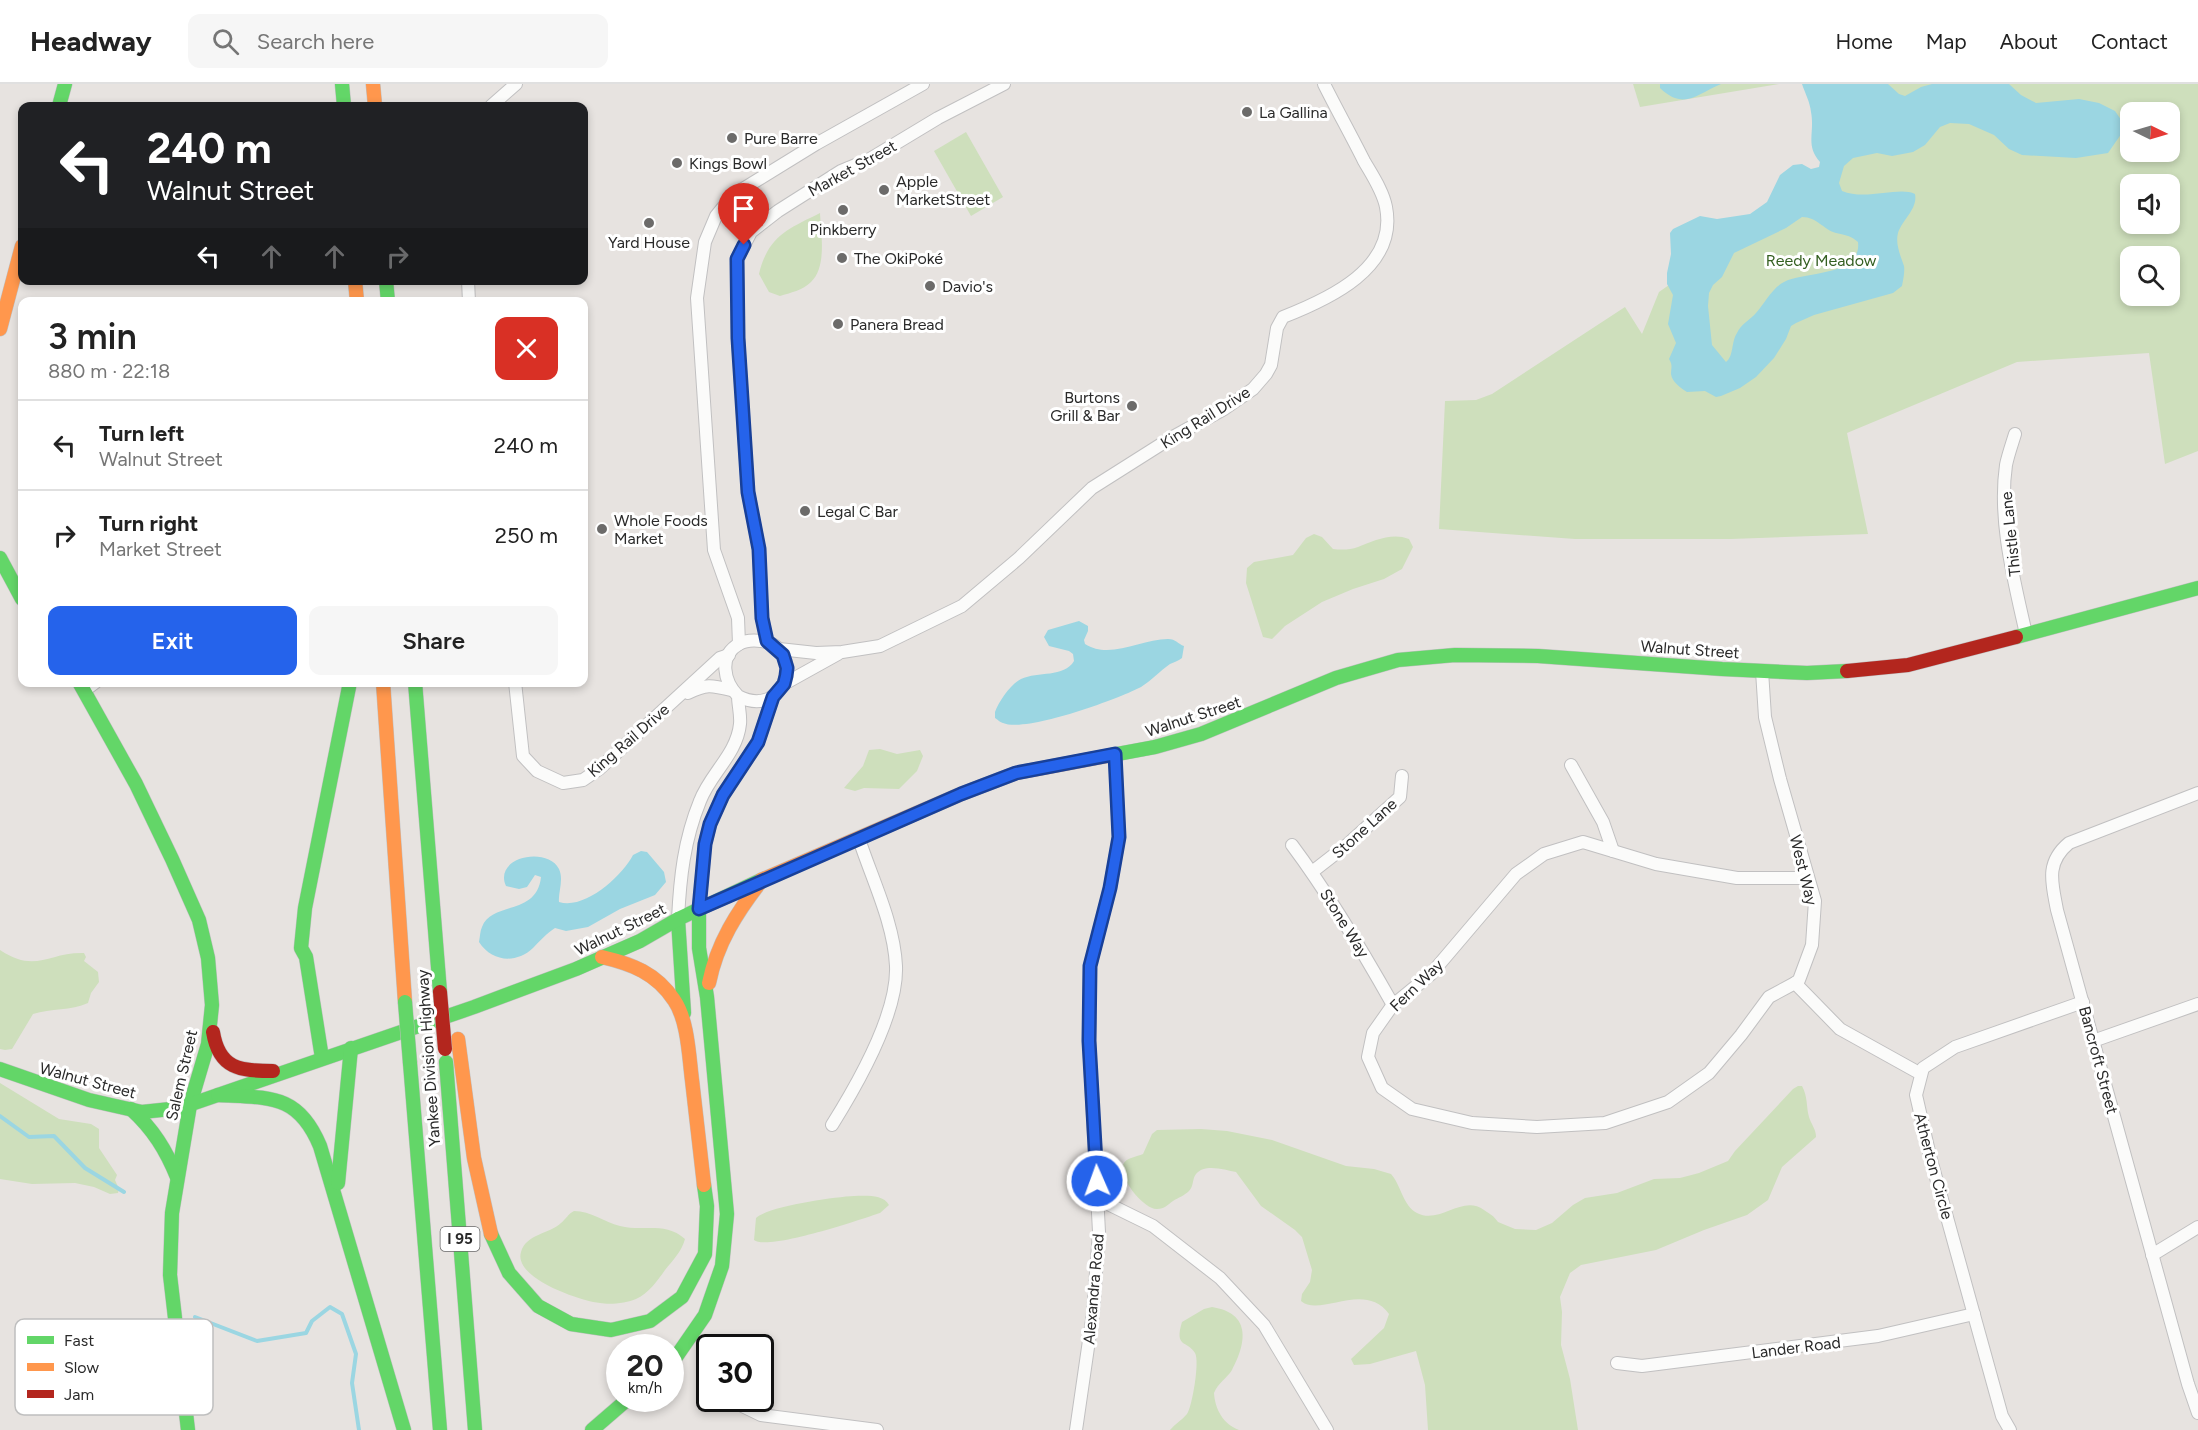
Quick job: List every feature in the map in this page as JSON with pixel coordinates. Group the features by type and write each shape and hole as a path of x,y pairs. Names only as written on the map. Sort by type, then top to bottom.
{"main road":[{"path":"60,102 65,84"},
{"path":"342,84 344,102"},
{"path":"373,84 375,102"},
{"path":"0,329 18,261"},
{"path":"0,558 18,592"},
{"name":"Walnut Street","path":"0,1069 89,1100 142,1112 180,1108 474,1007 602,957 640,941 678,919 762,880 961,794 1016,773 1155,747 1201,734 1336,678 1398,660 1455,655 1538,656 1762,671 1838,671 1908,665 2115,612 2198,588"},
{"name":"Salem Street","path":"81,687 136,784 199,920 212,982 208,1044 190,1105 172,1213 170,1275 175,1319"},
{"path":"322,1058 306,957 301,948 305,908 323,810 349,687"},
{"name":"Yankee Division Highway","path":"383,687 405,1002 440,1430"},
{"name":"Yankee Division Highway","path":"415,687 475,1430"},
{"path":"707,997 712,966 721,940 734,916 762,880"},
{"path":"684,1345 705,1315 722,1266 727,1214 707,997 699,948 699,909"},
{"path":"441,1009 458,1039 474,1158 490,1232 509,1273 538,1306 571,1324 611,1330 650,1320 682,1297 705,1254 707,1206 686,1033 678,919"},
{"path":"602,957 631,964 648,973 663,986 676,1002 686,1033"},
{"path":"212,1005 214,1044 220,1057 233,1066 252,1071 286,1070"},
{"path":"340,1214 338,1172 351,1048"},
{"path":"218,1095 277,1100 290,1104 302,1112 314,1128 404,1430"},
{"path":"131,1109 150,1125 164,1145 178,1179"},
{"path":"592,1430 613,1412"},
{"name":"Salem Street","path":"186,1415 188,1430"}],"street":[{"path":"496,102 516,84"},
{"path":"738,644 738,618 714,550 697,298 705,242 716,216 733,195 816,144 923,84"},
{"name":"Market Street","path":"767,641 762,618 759,549 748,492 738,338 737,259 751,232 778,211 841,171 870,159 938,118 1004,84"},
{"name":"King Rail Drive","path":"779,649 816,653 842,652 880,646 932,622 971,600 1065,516 1092,488 1171,438 1224,409 1252,389 1271,365 1277,328 1283,317 1321,302 1357,278 1378,254 1385,237 1386,206 1324,84"},
{"name":"Thistle Lane","path":"2014,434 2006,464 2006,524 2012,570 2026,634"},
{"path":"678,919 680,875 686,843 701,799 733,749 740,724 735,693 726,679 725,667 729,655 738,644 753,639 767,641 779,649 783,655 787,668 784,684 773,697 758,742 723,795 710,824 703,861 699,909"},
{"name":"King Rail Drive","path":"784,684 842,652"},
{"name":"King Rail Drive","path":"516,687 524,756 537,771 563,783 583,780 599,769 720,658 729,655"},
{"name":"West Way","path":"1762,671 1766,717 1807,878 1815,901 1812,945 1799,980 1795,983"},
{"name":"King Rail Drive","path":"673,701 702,686 711,685 735,693"},
{"path":"735,693 746,700 760,701 773,697"},
{"name":"Alexandra Road","path":"1076,1430 1093,1313 1099,1232 1089,1041 1090,966 1110,888 1119,837 1115,754"},
{"path":"1572,765 1603,822 1613,851"},
{"name":"Stone Lane","path":"1312,873 1400,797 1402,776"},
{"name":"Bancroft Street","path":"2198,793 2069,843 2053,862 2052,887 2152,1255 2198,1413"},
{"path":"832,1125 853,1091 884,1022 893,993 896,968 893,945 859,839"},
{"name":"Fern Way","path":"1795,983 1769,996 1741,1035 1708,1073 1668,1102 1605,1123 1537,1127 1472,1124 1412,1109 1382,1088 1368,1057 1373,1033 1393,1005 1431,974 1516,874 1544,854 1583,842 1656,864 1737,878 1807,878"},
{"name":"Stone Way","path":"1292,845 1357,941 1393,1005"},
{"path":"1795,983 1839,1029 1922,1074 1923,1068 1955,1047 2083,1002"},
{"path":"2093,1041 2198,1004"},
{"name":"Atherton Circle","path":"1922,1074 1916,1095 1930,1156 2002,1416 2010,1430"},
{"path":"1098,1199 1153,1226 1220,1278 1263,1325 1327,1430"},
{"path":"2152,1255 2198,1227"},
{"name":"Lander Road","path":"1617,1363 1642,1366 1878,1336 1974,1314"},
{"path":"755,1412 761,1415 877,1430"}],"green space":[{"path":"1633,84 1779,84 1640,107"},
{"path":"1803,84 2198,84 2198,451 2165,464 2149,353 2017,362 1847,433 1868,534 1731,539 1575,539 1439,529 1445,401 1476,400 1492,394 1625,307 1642,334 1659,292 1813,184 1831,144"},
{"path":"966,132 1003,197 971,216 934,151"},
{"path":"820,213 822,249 816,276 808,285 792,292 780,296 769,292 759,274 768,251 774,242 789,229"},
{"path":"1314,534 1322,537 1333,549 1352,549 1396,536 1409,539 1413,547 1402,569 1384,579 1322,602 1285,626 1272,639 1263,637 1246,583 1247,568 1254,562 1293,555 1306,538"},
{"path":"880,749 897,754 920,750 923,756 917,771 899,789 864,788 855,791 844,788 863,766 869,750"},
{"path":"0,950 12,957 33,961 84,953 86,957 84,961 98,972 99,982 91,993 88,1003 33,1014 12,1049 0,1049"},
{"path":"0,1083 59,1119 91,1124 99,1129 99,1148 117,1175 115,1180 119,1189 118,1193 110,1194 94,1187 75,1183 32,1184 0,1179"},
{"path":"1798,1086 1802,1086 1804,1090 1809,1117 1816,1137 1782,1167 1768,1200 1747,1215 1656,1250 1581,1265 1570,1273 1560,1297 1561,1345 1570,1379 1578,1430 1428,1430 1425,1385 1416,1351 1370,1364 1354,1365 1351,1359 1384,1328 1389,1314 1379,1304 1367,1300 1355,1299 1319,1305 1309,1305 1301,1301 1302,1294 1310,1282 1312,1270 1302,1237 1261,1206 1236,1172 1215,1168 1204,1169 1196,1174 1189,1191 1164,1208 1157,1209 1139,1199 1128,1184 1122,1170 1127,1160 1143,1154 1152,1134 1157,1130 1227,1131 1272,1140 1346,1166 1374,1169 1391,1174 1408,1206 1426,1216 1467,1205 1476,1206 1498,1222 1515,1229 1536,1230 1552,1223 1585,1198 1617,1193 1654,1179 1680,1178 1728,1161"},
{"path":"854,1196 878,1197 889,1205 880,1213 814,1233 777,1241 754,1240 756,1218 763,1214 802,1203"},
{"path":"574,1211 629,1228 670,1230 685,1239 674,1259 640,1297 604,1304 578,1298 537,1279 521,1262 521,1252 528,1241 556,1227"},
{"path":"1212,1307 1234,1315 1242,1330 1243,1339 1237,1360 1214,1393 1216,1405 1224,1420 1239,1430 1170,1430 1187,1414 1195,1384 1195,1353 1180,1340 1182,1322"}],"water":[{"path":"1660,84 1721,84 1697,96 1684,99 1669,95 1660,88"},
{"name":"Reedy Meadow","path":"1802,84 1888,84 1899,94 1905,96 1932,84 2009,84 2021,95 2036,103 2079,99 2099,103 2115,111 2120,118 2120,136 2108,153 2076,158 2022,155 2009,149 1994,135 1969,124 1950,123 1940,127 1925,145 1913,152 1892,156 1877,153 1853,158 1844,166 1839,183 1842,191 1861,195 1900,192 1915,194 1912,210 1897,237 1904,268 1902,286 1893,293 1814,315 1791,326 1774,358 1756,377 1740,388 1716,397 1705,391 1687,392 1673,380 1669,359 1676,343 1668,324 1673,295 1667,284 1671,254 1670,233 1673,229 1700,216 1717,219 1750,214 1767,202 1780,175 1793,165 1802,164 1811,169 1819,167 1820,162 1815,156 1812,144 1809,101","holes":["1802,217 1816,221 1858,242 1857,253 1842,267 1793,279 1780,285 1739,330 1726,362 1712,345 1708,306 1709,293 1713,285 1722,277 1734,253 1786,228"]},
{"path":"1079,621 1088,626 1085,644 1095,648 1115,649 1171,639 1184,646 1182,658 1170,664 1141,687 1072,713 1015,725 1002,723 995,718 999,703 1017,681 1057,672 1070,666 1074,661 1073,654 1049,646 1044,637 1048,630"},
{"path":"641,851 647,852 664,872 666,882 655,895 620,909 588,927 566,931 555,928 519,957 497,957 484,949 479,942 481,929 487,919 532,898 538,889 541,877 535,875 527,887 519,889 506,886 504,876 507,868 514,862 534,857 553,862 560,873 559,902 569,903 580,901 602,889 612,881 633,855"}],"waterway":[{"path":"0,1116 29,1137 54,1136 85,1168 124,1192"},
{"path":"213,1324 257,1341 306,1333 312,1321 330,1307 342,1314 356,1354 352,1383 359,1430"},
{"path":"195,1317 200,1319"}],"traffic: fast":[{"path":"60,102 65,84"},
{"path":"342,84 344,102"},
{"path":"386,285 388,297"},
{"path":"0,558 18,592"},
{"path":"2016,637 2198,588"},
{"path":"1112,755 1155,747 1201,734 1336,678 1398,660 1455,655 1538,656 1722,669 1807,673 1847,671"},
{"path":"82,687 136,784 172,859 199,920 208,958 212,1005 208,1044 190,1105 172,1213 170,1275 175,1319"},
{"path":"322,1058 306,957 301,948 305,908 349,687"},
{"path":"415,687 440,992"},
{"path":"0,1069 89,1100 142,1112 180,1108 474,1007 576,969 640,941 678,919 761,880"},
{"path":"684,1345 705,1315 722,1266 727,1214 707,997 699,948 699,909"},
{"path":"678,919 684,1013"},
{"path":"405,1002 410,1063"},
{"path":"338,1183 351,1048"},
{"path":"446,1062 475,1430"},
{"path":"410,1063 440,1430"},
{"path":"218,1095 267,1098 280,1102 292,1107 311,1129 320,1146 404,1430"},
{"path":"131,1109 158,1140 177,1177"},
{"path":"491,1234 509,1273 538,1306 571,1324 611,1330 650,1321 682,1297 705,1254 707,1206 704,1185"},
{"path":"592,1430 613,1412"},
{"path":"186,1415 188,1430"}],"traffic: slow":[{"path":"373,84 375,102"},
{"path":"0,329 18,261"},
{"path":"355,285 357,297"},
{"path":"383,687 405,1002"},
{"path":"761,880 961,794 1016,773 1112,755"},
{"path":"709,983 717,955 729,928 762,880"},
{"path":"602,957 623,963 651,976 667,991 679,1008 687,1039 704,1185"},
{"path":"458,1039 474,1158 491,1234"}],"traffic: jam":[{"path":"1847,671 1908,665 2016,637"},
{"path":"440,992 445,1049"},
{"path":"213,1032 220,1054 226,1061 241,1068 273,1071"}],"place":[{"name":"La Gallina","path":"1247,112"},
{"name":"Pure Barre","path":"732,138"},
{"name":"Kings Bowl","path":"677,163"},
{"name":"Apple MarketStreet","path":"884,190"},
{"name":"Pinkberry","path":"843,210"},
{"name":"Yard House","path":"649,223"},
{"name":"The OkiPoké","path":"842,258"},
{"name":"Davio's","path":"930,286"},
{"name":"Panera Bread","path":"838,324"},
{"name":"Burtons Grill & Bar","path":"1132,406"},
{"name":"Legal C Bar","path":"805,511"},
{"name":"Whole Foods Market","path":"602,529"}],"route":[{"path":"744,245 737,259 738,338 748,492 759,549 762,618 767,641 779,649 787,668 784,684 773,697 758,742 723,795 710,824 705,844 699,909 961,794 1016,773 1115,754 1119,837 1110,888 1090,966 1089,1041 1097,1181"}]}
